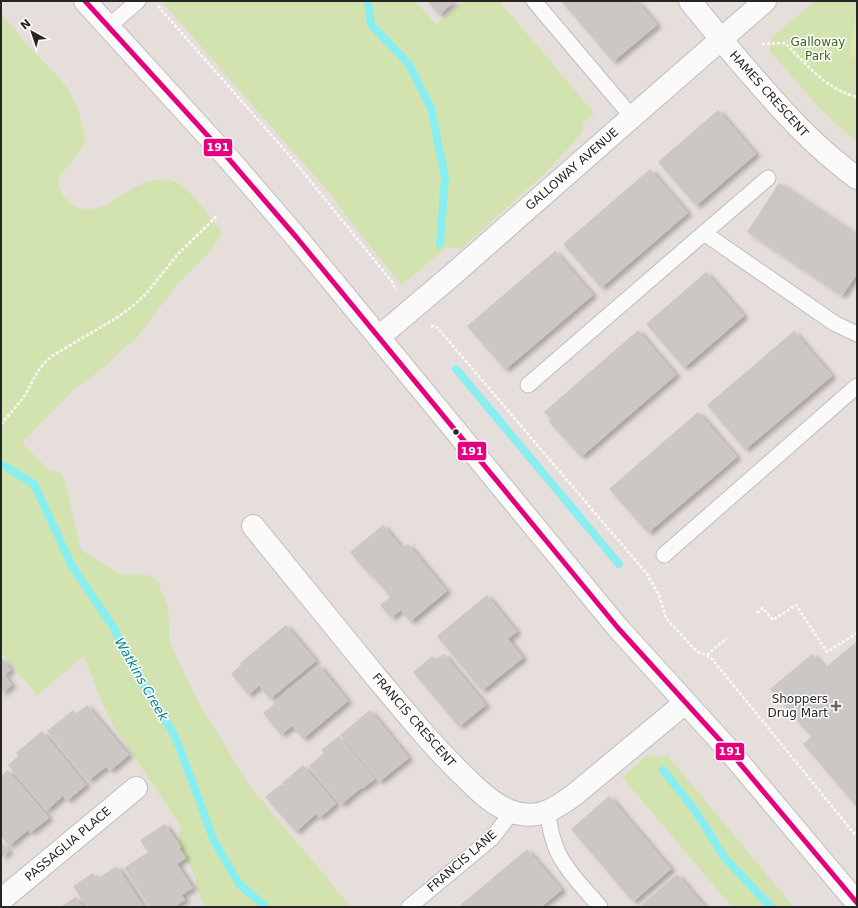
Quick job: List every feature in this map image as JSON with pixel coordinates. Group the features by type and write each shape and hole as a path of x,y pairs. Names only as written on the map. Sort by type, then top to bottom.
{"street":[{"path":"85,1 234,164 379,337 618,628 726,747 857,903"},
{"name":"HAMES CRESCENT","path":"690,1 801,131 826,154 857,178"},
{"name":"GALLOWAY AVENUE","path":"379,337 457,271 765,1"},
{"name":"FRANCIS CRESCENT","path":"253,526 435,748 483,794 501,807 512,812 536,814 548,812 574,795 685,703"},
{"name":"PASSAGLIA PLACE","path":"1,900 136,788"}],"lane":[{"path":"108,27 138,1"},
{"path":"534,1 632,116"},
{"path":"528,385 768,178"},
{"path":"704,233 834,323 857,334"},
{"path":"664,555 857,386"},
{"name":"FRANCIS LANE","path":"409,907 492,838 512,812"},
{"path":"548,812 555,847 565,864 597,906"}],"path":[{"path":"153,1 295,162 392,282 395,289"},
{"path":"762,44 785,43 817,75 836,88 857,97"},
{"path":"1,424 25,394 36,373 43,364 52,356 134,306 146,294 177,255 218,215"},
{"path":"426,325 436,326 647,574 659,595 666,618 697,652 707,655 716,664 857,837"},
{"path":"757,613 763,608 773,620 796,605 827,652 857,634"},
{"path":"707,655 727,638"}],"green space":[{"path":"164,1 415,1 436,25 464,1 499,1 594,113 581,125 584,128 576,140 545,173 461,249 447,247 402,285 325,188 164,4"},
{"name":"Galloway Park","path":"815,1 857,1 857,142 821,110 770,51 771,38"},
{"path":"857,11 857,58 849,57"},
{"path":"1,13 30,48 62,81 68,89 78,109 85,134 83,145 61,176 59,184 61,193 70,203 77,207 96,209 150,181 160,179 170,180 181,185 191,194 223,233 209,253 176,286 139,335 102,369 72,391 22,443 50,471 60,472 64,477 81,550 124,576 134,573 152,576 159,582 168,606 170,643 199,703 250,786 351,907 205,907 195,885 196,878 178,842 180,825 113,725 102,703 84,656 37,695 1,652"},
{"path":"648,755 668,756 794,907 732,907 622,777"}],"building":[{"path":"427,1 455,1 439,15"},
{"path":"561,1 637,1 657,25 613,62"},
{"path":"718,110 756,154 696,206 658,162"},
{"path":"650,169 688,213 601,288 563,244"},
{"path":"779,183 857,235 857,274 842,296 747,232"},
{"path":"555,251 593,295 505,370 467,326"},
{"path":"706,272 744,316 684,368 646,324"},
{"path":"638,330 676,375 581,457 549,422 551,420 544,412"},
{"path":"794,331 832,376 745,450 707,405"},
{"path":"698,412 737,457 648,533 609,489"},
{"path":"383,525 402,548 408,544 447,591 410,622 401,610 391,618 380,605 390,597 350,552"},
{"path":"487,595 517,632 508,639 523,658 482,691 437,636"},
{"path":"286,625 316,661 270,699 259,686 248,695 231,674 241,665 240,663"},
{"path":"857,641 857,807 803,744 811,737 770,689 812,654 825,668"},
{"path":"444,654 486,705 459,727 413,672 432,656 436,660"},
{"path":"1,657 11,670 4,675 12,685 1,694"},
{"path":"319,665 348,701 303,739 292,726 281,735 263,713"},
{"path":"87,705 129,755 110,771 106,767 88,781 47,731 73,710 76,714"},
{"path":"370,710 409,758 379,782 340,735"},
{"path":"42,731 86,785 67,801 63,796 46,811 8,765 18,756 16,753"},
{"path":"339,736 375,779 362,789 361,788 341,805 309,766 324,753 321,750"},
{"path":"303,765 336,804 319,818 316,814 296,832 265,797 281,784 283,786 284,785 282,783"},
{"path":"8,770 49,818 30,833 28,830 9,846 1,836 1,776"},
{"path":"609,796 671,869 633,902 571,829"},
{"path":"165,824 181,847 179,848 186,858 177,864 193,888 182,895 185,900 174,907 150,907 124,868 148,852 140,840"},
{"path":"1,842 9,851 1,858"},
{"path":"527,849 562,890 541,907 458,907"},
{"path":"117,866 144,907 87,907 73,886 93,873 97,879"},
{"path":"677,874 705,907 639,907"},
{"path":"76,897 83,907 60,907"}],"waterway":[{"path":"368,1 371,25 409,64 431,108 445,177 440,244"},
{"path":"456,369 619,564"},
{"name":"Watkins Creek","path":"1,464 34,484 72,566 114,628 127,658 175,736 213,839 240,885 266,907"},
{"path":"663,770 696,812 724,857 771,907"}],"transit line":[{"name":"191","path":"85,1 228,158 297,238 618,628 726,747 857,903"}],"place":[{"name":"Shoppers Drug Mart","path":"836,706"}]}
